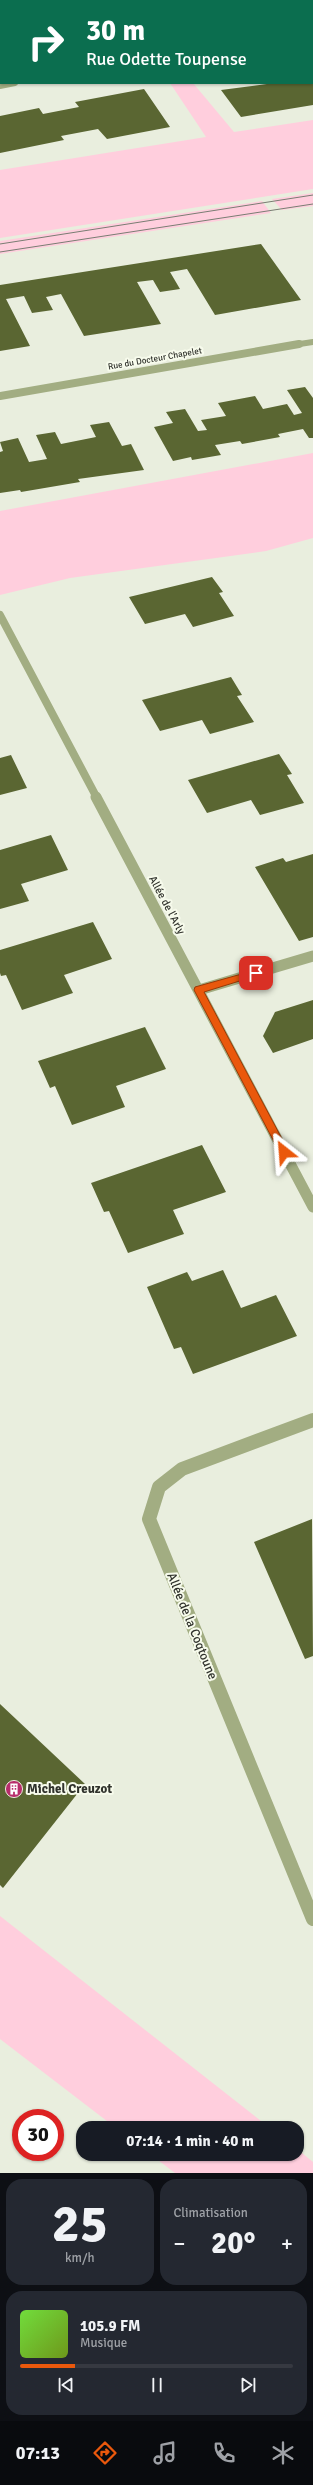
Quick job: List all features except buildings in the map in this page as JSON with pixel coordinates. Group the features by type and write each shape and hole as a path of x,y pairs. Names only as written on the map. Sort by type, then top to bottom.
{"street":[{"path":"0,86 10,84"},
{"name":"Rue du Docteur Chapelet","path":"0,396 313,342"},
{"name":"Allée de l'Arly","path":"0,615 313,1207"},
{"path":"198,990 313,956"},
{"name":"Allée de la Coqtoune","path":"313,1420 182,1469 160,1487 149,1519 313,1919"}],"shaded area":[{"path":"171,84 194,84 234,132 313,120 313,189 0,238 0,170 206,137"},
{"path":"313,193 313,206 282,210 272,199"},
{"path":"262,201 271,213 0,254 0,241"},
{"path":"313,453 313,538 266,551 70,578 0,595 0,511"},
{"path":"0,1916 261,2121 107,2121 0,2039"},
{"path":"304,2155 313,2162 313,2173 175,2173 159,2161 304,2161"}],"tram line":[{"path":"0,244 313,195"},
{"path":"0,252 313,204"}],"place":[{"name":"Michel Creuzot","path":"14,1789"}],"route":[{"path":"256,973 198,990 284,1152"}]}
